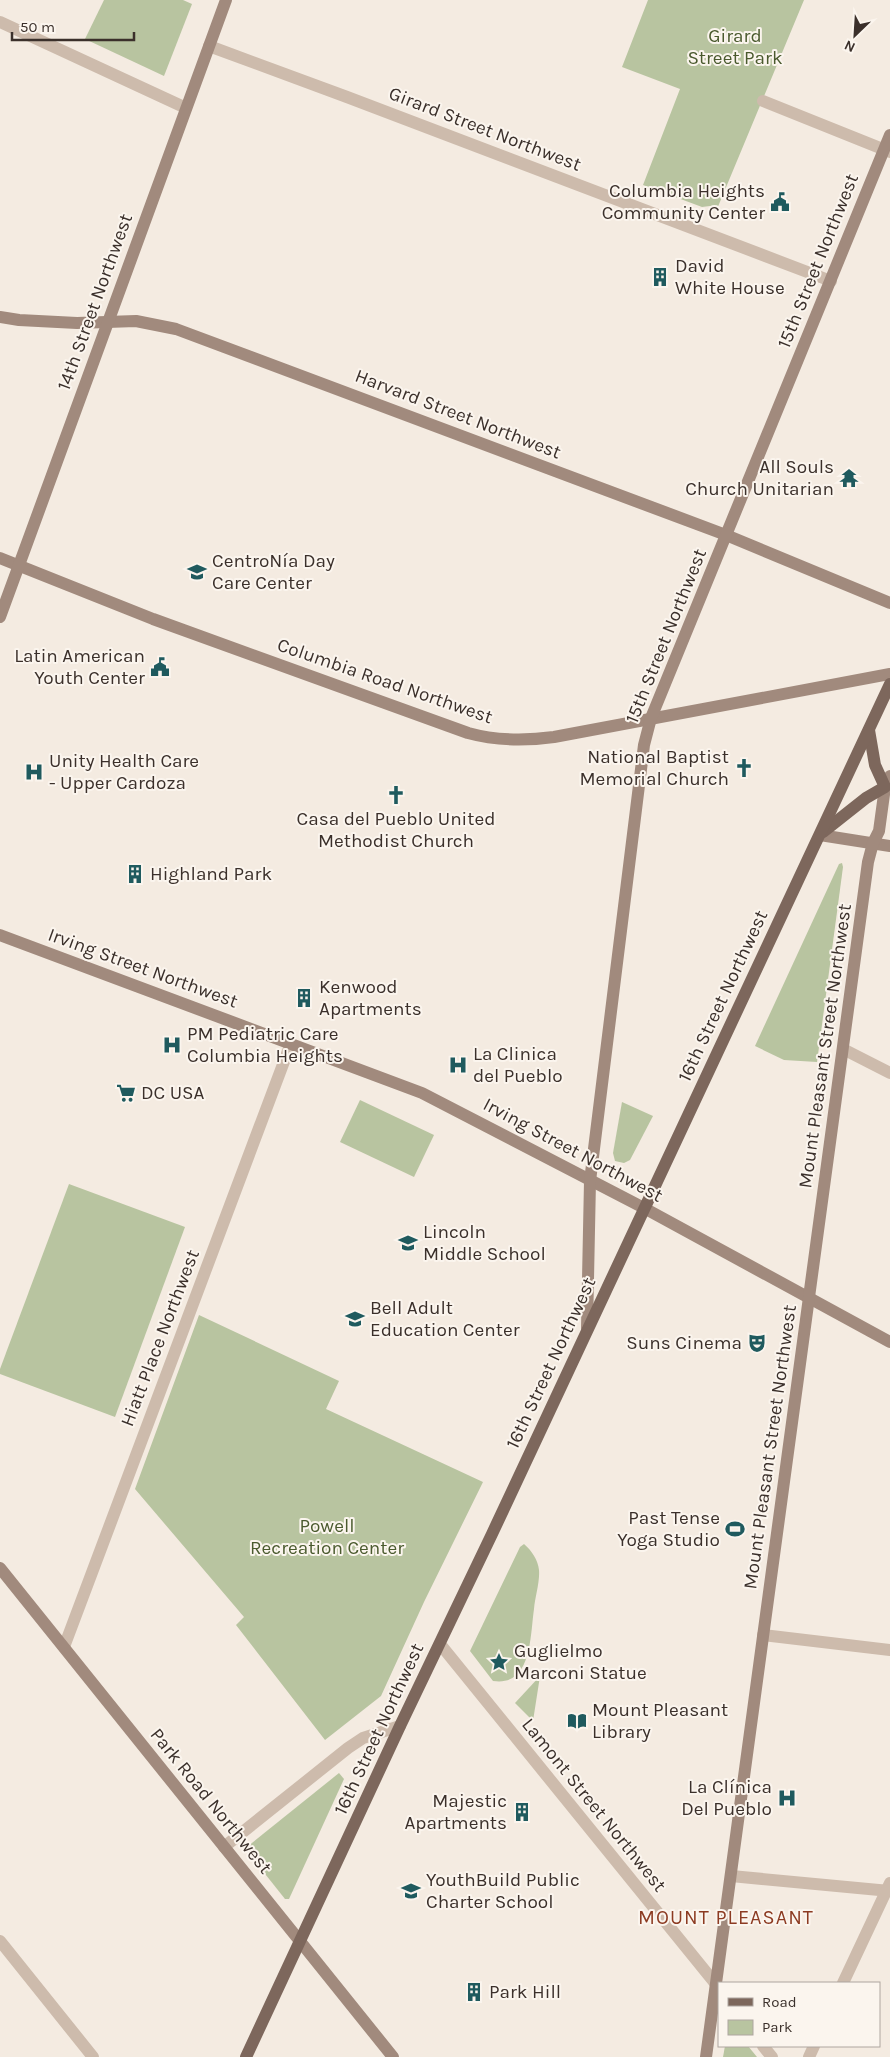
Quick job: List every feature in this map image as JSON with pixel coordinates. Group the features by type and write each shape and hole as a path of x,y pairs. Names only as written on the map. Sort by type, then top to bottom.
{"main road":[{"name":"14th Street Northwest","path":"0,617 226,0"},
{"name":"15th Street Northwest","path":"587,1328 590,1181 644,745 650,718 831,281 887,151 890,135"},
{"name":"Harvard Street Northwest","path":"0,317 19,320 78,323 136,321 176,329 726,535 890,603"},
{"name":"Columbia Road Northwest","path":"0,558 154,619 477,736 502,740 528,740 890,674"},
{"name":"16th Street Northwest","path":"246,2057 890,684"},
{"path":"820,834 888,782 875,765 869,730"},
{"name":"Mount Pleasant Street Northwest","path":"706,2057 843,1049 873,843 879,831 888,782"},
{"path":"820,834 890,846"},
{"name":"Irving Street Northwest","path":"0,934 440,1101 644,1208 890,1342"},
{"name":"Park Road Northwest","path":"0,1568 393,2057"}],"street":[{"path":"0,22 186,108"},
{"name":"Girard Street Northwest","path":"209,46 831,281"},
{"path":"763,101 887,151"},
{"name":"Hiatt Place Northwest","path":"64,1647 291,1043"},
{"path":"843,1049 890,1073"},
{"path":"763,1635 890,1650"},
{"name":"Lamont Street Northwest","path":"440,1644 717,1986"},
{"path":"224,1848 348,1748 363,1738 400,1726"},
{"path":"731,1876 889,1888 843,1982"},
{"path":"0,1941 94,2057"},
{"path":"764,2047 772,2057"}],"green space":[{"path":"104,0 183,0 192,4 164,76 85,39"},
{"name":"Girard Street Park","path":"648,0 804,0 717,209 710,206 702,207 643,185 680,89 622,67"},
{"path":"842,863 817,1062 784,1060 755,1046 839,864"},
{"path":"360,1100 434,1135 414,1177 340,1142"},
{"path":"622,1102 653,1116 630,1160 624,1163 615,1161 613,1153"},
{"path":"69,1184 185,1227 115,1417 0,1374 0,1369"},
{"name":"Powell Recreation Center","path":"199,1315 339,1381 326,1409 483,1482 424,1602 381,1696 325,1740 236,1625 244,1617 135,1489"},
{"path":"524,1544 534,1556 539,1570 530,1645 522,1668 515,1676 506,1681 493,1681 470,1651 520,1547"},
{"path":"540,1676 533,1721 515,1703"},
{"path":"339,1773 344,1779 289,1899 285,1899 246,1850 247,1847"},
{"path":"725,2047 749,2047 757,2057 723,2057"}],"place":[{"name":"Columbia Heights Community Center","path":"780,202"},
{"name":"David White House","path":"660,277"},
{"name":"All Souls Church Unitarian","path":"849,478"},
{"name":"CentroNía Day Care Center","path":"197,572"},
{"name":"Latin American Youth Center","path":"160,667"},
{"name":"National Baptist Memorial Church","path":"744,768"},
{"name":"Unity Health Care - Upper Cardoza","path":"34,772"},
{"name":"Casa del Pueblo United Methodist Church","path":"396,795"},
{"name":"Highland Park","path":"135,874"},
{"name":"Kenwood Apartments","path":"304,998"},
{"name":"PM Pediatric Care Columbia Heights","path":"172,1045"},
{"name":"La Clinica del Pueblo","path":"458,1065"},
{"name":"DC USA","path":"126,1093"},
{"name":"Lincoln Middle School","path":"408,1243"},
{"name":"Bell Adult Education Center","path":"355,1319"},
{"name":"Suns Cinema","path":"757,1343"},
{"name":"Past Tense Yoga Studio","path":"735,1529"},
{"name":"Guglielmo Marconi Statue","path":"499,1662"},
{"name":"Mount Pleasant Library","path":"577,1721"},
{"name":"La Clínica Del Pueblo","path":"787,1798"},
{"name":"Majestic Apartments","path":"522,1812"},
{"name":"YouthBuild Public Charter School","path":"411,1891"},
{"name":"Park Hill","path":"474,1992"}],"district":[{"name":"MOUNT PLEASANT","path":"726,1917"}]}
